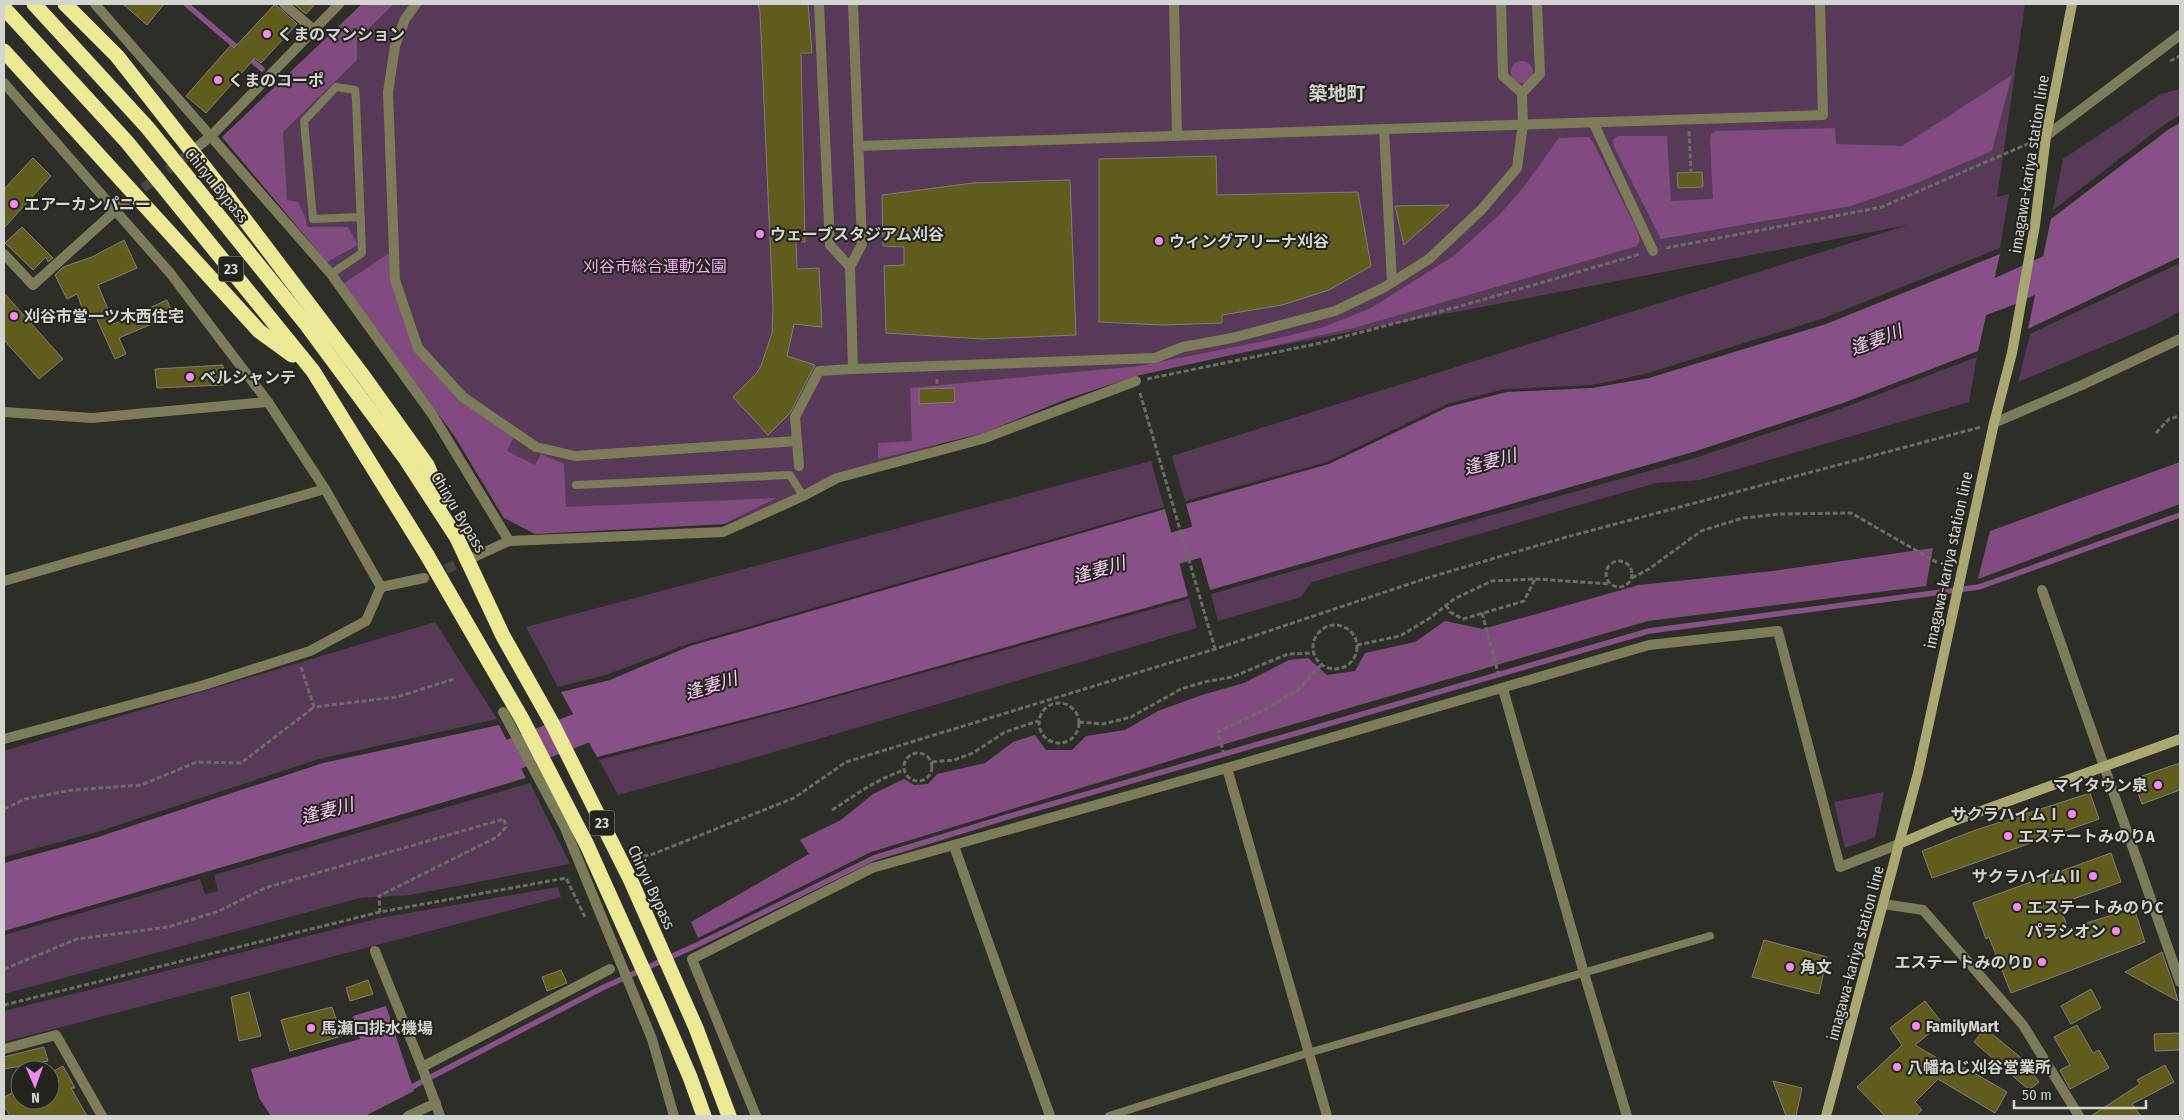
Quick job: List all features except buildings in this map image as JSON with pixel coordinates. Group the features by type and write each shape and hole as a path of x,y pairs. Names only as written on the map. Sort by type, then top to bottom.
{"highway":[{"name":"Chiryu Bypass","path":"34,4 147,127 300,316 405,458 457,538 503,636 552,723 631,881 696,1028 729,1116"},
{"name":"23","path":"65,4 117,56 165,114 364,377 427,465 457,538"},
{"name":"23","path":"4,8 127,142 313,371 427,555 522,719 587,845 690,1077 704,1116"},
{"path":"4,50 259,331 313,371"},
{"path":"690,1077 697,1116"}],"main road":[{"name":"imagawa-kariya station line","path":"1826,1116 1918,772 1961,570 1994,423 2012,353 2035,225 2046,136 2072,4"},
{"path":"1899,844 1948,823 2180,739"}],"street":[{"path":"94,4 331,274 432,414 509,541"},
{"path":"284,4 314,30"},
{"path":"196,148 211,136 339,4"},
{"path":"416,4 406,19 395,46 388,92 395,280 418,348 463,397 536,447 552,451 575,456 797,442"},
{"path":"819,4 830,245 850,267"},
{"path":"853,4 862,244 850,267 853,369"},
{"path":"1174,4 1177,136"},
{"path":"1501,4 1503,76 1522,94"},
{"path":"799,466 794,417 819,371 1155,358 1183,347 1232,338 1335,311 1392,282 1429,259 1481,210 1517,168 1523,124 1522,94 1540,74 1537,4"},
{"path":"858,146 1823,115 1820,4"},
{"path":"2046,136 2180,35"},
{"path":"4,83 170,272 268,402 325,489 381,587"},
{"path":"1593,122 1653,251"},
{"path":"1384,129 1392,282"},
{"path":"4,254 33,285 125,202"},
{"path":"1994,423 2082,385 2180,339"},
{"path":"474,557 509,541 723,532 803,496 837,478 982,438 1136,381"},
{"path":"4,412 92,418 268,402"},
{"path":"4,581 325,489"},
{"path":"381,587 424,578"},
{"path":"4,738 201,686 298,655 366,621 381,587"},
{"path":"2042,590 2180,982"},
{"path":"756,1116 692,959 872,868 1503,689 1649,645 1778,630 1840,867 1899,844"},
{"path":"1503,689 1627,1116"},
{"path":"503,712 566,828 652,1039 665,1092 674,1116"},
{"path":"1227,768 1327,1116"},
{"path":"954,846 1050,1116"},
{"path":"1883,904 1923,910 2023,1025 2079,1116"},
{"path":"375,951 440,1116"},
{"path":"422,1067 610,969"},
{"path":"4,1049 56,1035 102,1116"},
{"path":"408,1116 436,1103"}],"lane":[{"path":"331,274 362,253 361,217 355,90 336,87 304,121 313,219 361,217"},
{"path":"576,485 790,475 803,496"},
{"path":"1109,1116 1308,1053 1710,936"}],"path":[{"path":"1689,120 1691,172"},
{"path":"1215,649 1136,381 1316,344 1461,306 1653,251 1882,207 2046,136"},
{"path":"2156,433 2169,419 2180,416"},
{"path":"634,859 653,854 794,798 846,762 1215,649 1424,579 1563,538 1994,423"},
{"path":"1357,645 1400,636 1430,618 1454,599 1492,581 1535,578 1610,584 1618,588 1623,587 1632,578 1649,569 1701,530 1743,518 1780,514 1850,513 1938,563 1961,570"},
{"path":"1610,584 1606,577 1606,572 1610,564 1614,562 1622,561 1629,566 1632,578"},
{"path":"1446,605 1450,612 1463,619 1524,601 1535,578"},
{"path":"1482,613 1498,669"},
{"path":"1331,625 1346,627 1356,638 1357,645 1357,652 1349,664 1336,669 1322,664 1314,653 1314,646 1319,632 1331,625"},
{"path":"1079,722 1103,724 1131,717 1181,689 1204,682 1232,677 1288,654 1314,653"},
{"path":"298,655 314,707"},
{"path":"1227,768 1218,732 1262,711 1298,690 1322,664"},
{"path":"4,809 25,799 72,790 141,785 197,762 241,763 314,707 397,697 454,679"},
{"path":"1056,703 1069,705 1078,715 1079,722 1079,728 1072,739 1059,744 1046,739 1039,728 1038,721 1044,709 1056,703"},
{"path":"932,762 960,758 989,743 1005,732 1038,721"},
{"path":"913,754 922,754 930,758 932,762 932,772 922,781 909,778 904,770 906,761 913,754"},
{"path":"832,810 859,790 882,777 904,770"},
{"path":"4,969 77,939 168,926 219,911 265,888 504,819 506,828 497,837 379,896 380,912"},
{"path":"566,878 576,876"}],"green space":[{"name":"刈谷市総合運動公園","path":"362,4 2025,4 1997,197 2009,194 2000,248 1824,318 1645,374 1592,385 1505,389 1447,404 1327,462 1185,501 1172,456 1908,225 1122,376 724,524 535,534 504,518 456,439 327,262 222,137"},
{"path":"2180,89 2180,115 2165,124 2053,210 2063,159 2161,94"},
{"path":"2180,263 2180,311 2161,322 2018,382 2030,334"},
{"path":"1977,357 1969,402 1700,480 1656,483 1312,582 1301,597 1218,621 1211,594 1695,458 1840,409"},
{"path":"1151,461 1164,507 688,644 606,675 558,687 526,627"},
{"path":"1189,599 1197,628 743,761 618,795 599,760 796,708"},
{"path":"435,622 497,719 319,759 97,832 4,857 4,751"},
{"path":"530,783 570,864 410,895 360,898 4,994 4,935 200,879 205,894 218,891 214,875"},
{"path":"1884,792 1875,837 1845,848 1834,802"},
{"path":"558,887 561,897 4,1042 4,1011 380,918"}],"shaded area":[{"path":"362,4 394,4 357,40 357,60 283,132 287,200 298,202 305,216 307,227 348,227 358,245 327,262 222,137"},
{"path":"1522,61 1530,64 1533,72 1530,80 1522,83 1514,80 1511,72 1514,64"},
{"path":"2012,75 1992,151 1912,185 1851,206 1661,239 1614,147 1613,140 1618,136 1667,136 1671,201 1713,199 1710,141 1711,134 1717,131 1835,128 1836,144 1902,146"},
{"path":"1589,137 1637,230 1640,240 1637,246 1354,328 1136,376 1064,400 984,433 878,459 878,443 912,441 910,388 1139,366 1270,340 1324,327 1371,308 1455,255 1500,214 1523,188 1559,138"},
{"path":"394,250 395,280 418,348 463,397 515,434 507,451 535,465 541,454 564,464 566,507 776,498 724,524 535,534 504,518 454,435 343,284"},
{"path":"2180,462 2180,504 1978,579 1990,531"},
{"path":"1933,548 1926,586 1648,621 1225,744 871,852 698,938 691,922 809,854 800,840 841,820 873,794 904,779 914,785 928,784 937,774 985,763 1013,742 1035,735 1046,750 1072,750 1086,736 1125,730 1158,711 1202,695 1244,683 1289,660 1308,658 1327,675 1355,671 1365,653 1415,642 1445,621 1483,629 1639,585 1773,571"}],"water":[{"path":"2180,123 2180,257 2028,329 2051,219 2169,129"},
{"path":"2000,254 1978,351 1843,403 1693,452 1210,590 1186,504 1329,464 1448,407 1507,392 1592,388 1649,378 1826,324"},
{"path":"1165,509 1188,596 796,706 597,757 561,692 610,680 690,646"},
{"path":"499,725 526,778 4,931 4,863 95,838 323,763"},
{"path":"386,1006 414,1091 365,1116 271,1116 259,1098 251,1069 360,1039 353,1016"}],"waterway":[{"path":"186,4 262,69"},
{"name":"逢妻川","path":"1948,312 2005,291 2080,257"},
{"path":"408,1089 602,988 699,944 874,858 1007,817 1649,631 1979,587 2180,515"},
{"name":"逢妻川","path":"1133,560 1240,530"},
{"name":"逢妻川","path":"473,770 621,713"}],"tunnel":[{"path":"131,197 196,149"},
{"path":"432,575 471,558"}],"place":[{"name":"くまのマンション","path":"267,34"},
{"name":"くまのコーポ","path":"218,80"},
{"name":"エアーカンパニー","path":"14,204"},
{"name":"ウェーブスタジアム刈谷","path":"760,234"},
{"name":"ウィングアリーナ刈谷","path":"1159,241"},
{"name":"刈谷市営一ツ木西住宅","path":"14,316"},
{"name":"ベルシャンテ","path":"190,377"},
{"name":"マイタウン泉","path":"2158,785"},
{"name":"サクラハイムⅠ","path":"2072,814"},
{"name":"エステートみのりA","path":"2008,836"},
{"name":"サクラハイムⅡ","path":"2093,876"},
{"name":"エステートみのりC","path":"2017,907"},
{"name":"パラシオン","path":"2116,931"},
{"name":"エステートみのりD","path":"2042,962"},
{"name":"角文","path":"1790,967"},
{"name":"FamilyMart","path":"1916,1026"},
{"name":"馬瀬口排水機場","path":"311,1028"},
{"name":"八幡ねじ刈谷営業所","path":"1897,1067"}],"district":[{"name":"築地町","path":"1337,93"}]}
